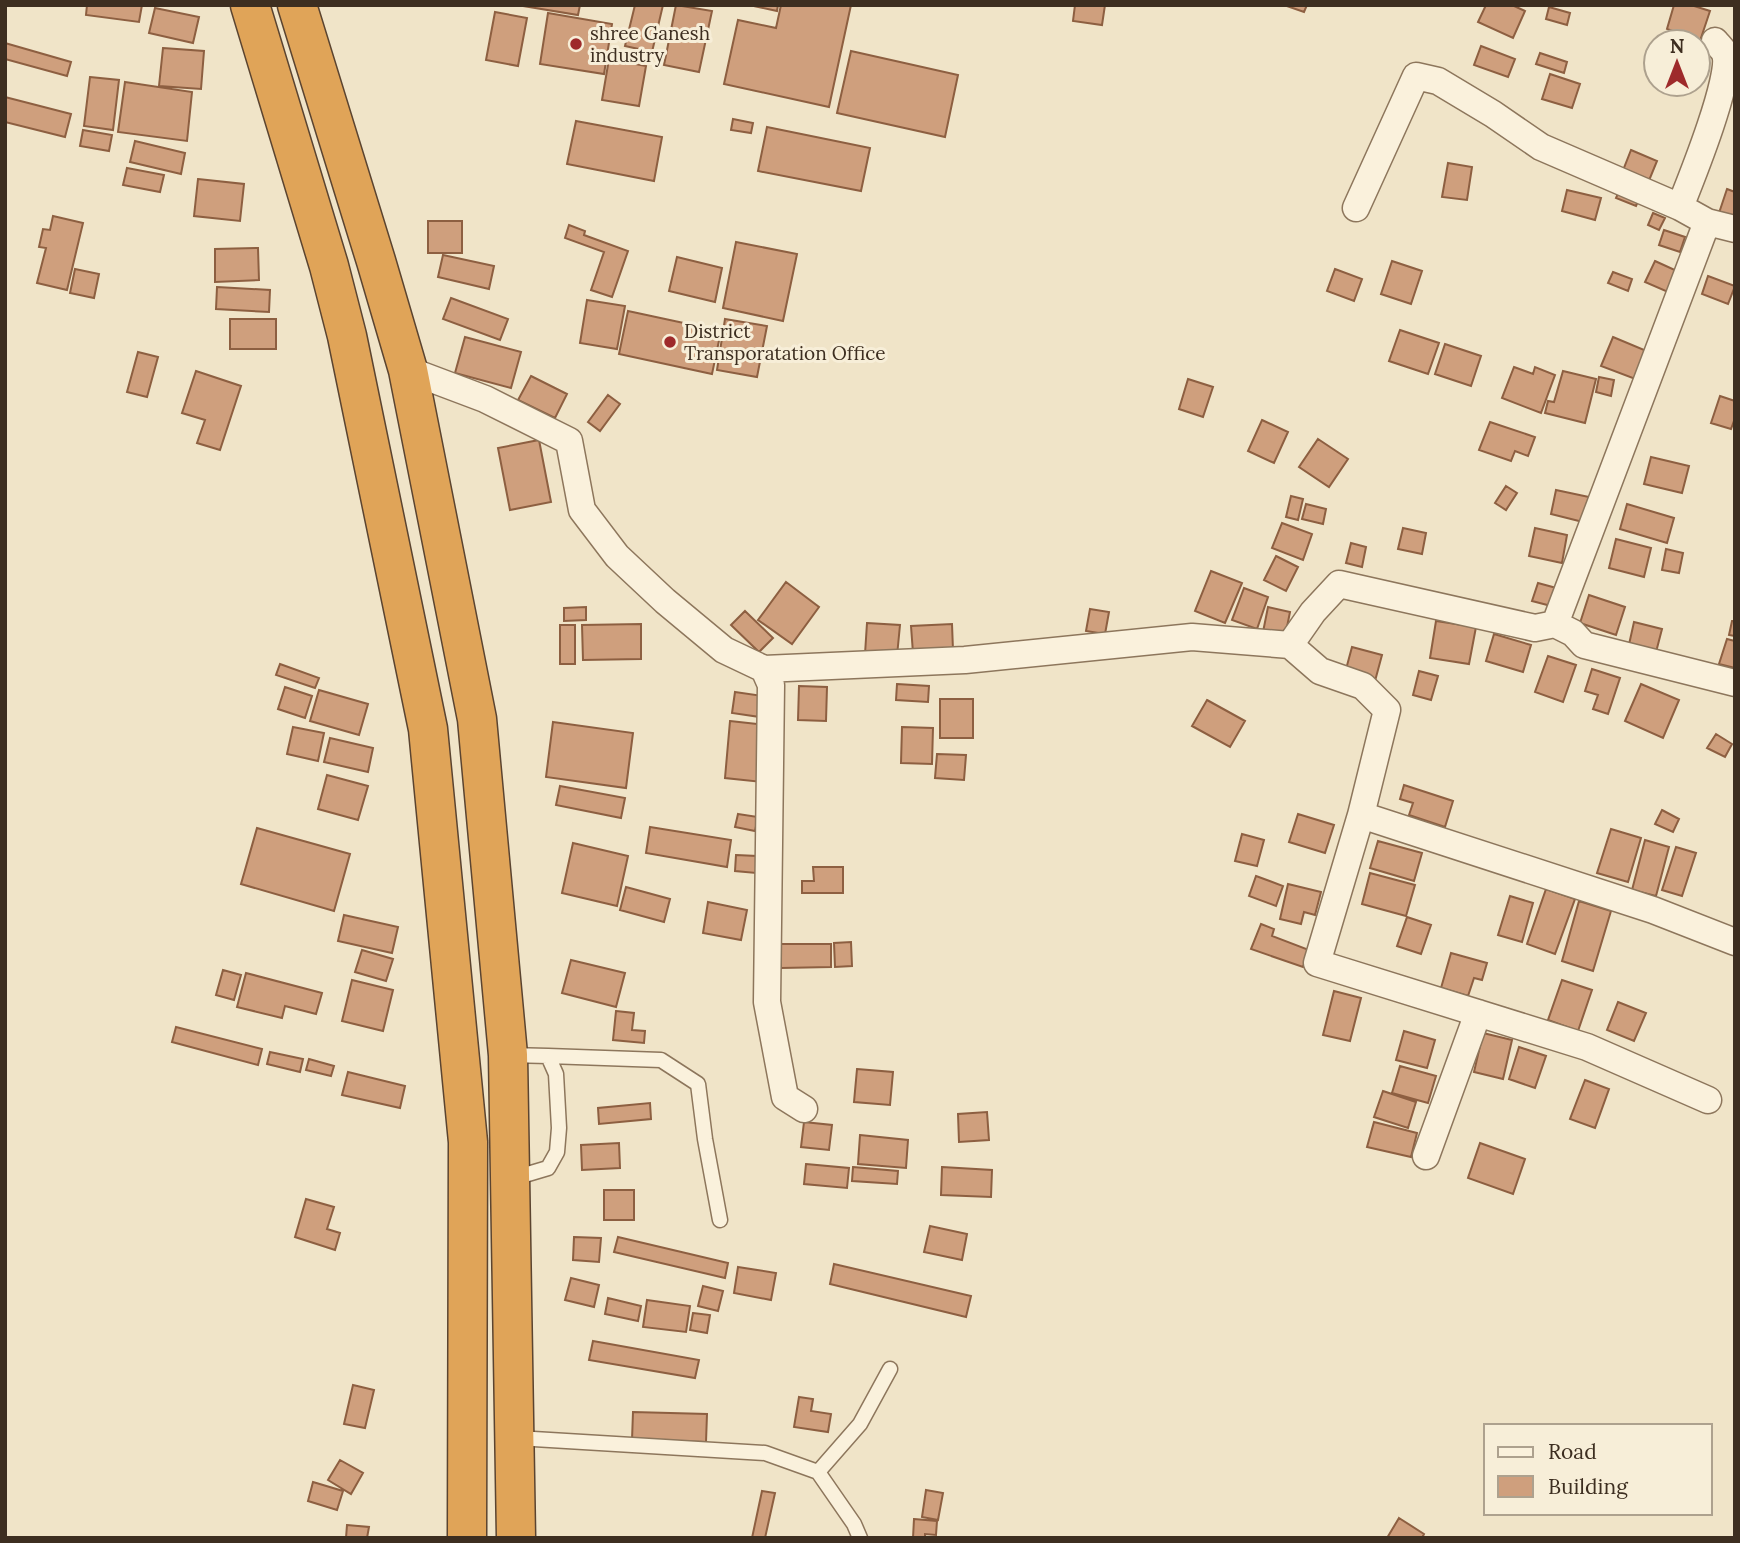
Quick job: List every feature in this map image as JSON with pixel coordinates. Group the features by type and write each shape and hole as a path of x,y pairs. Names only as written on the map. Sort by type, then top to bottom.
{"highway":[{"path":"250,5 329,266 347,336 428,729 468,1142 467,1538"},
{"path":"297,5 408,370 477,719 508,1055 516,1538"}],"street":[{"path":"1680,207 1714,113 1725,72 1725,55 1715,41"},
{"path":"1356,208 1416,76 1438,81 1541,147 1680,207 1707,222 1735,229"},
{"path":"1555,624 1707,222"},
{"path":"408,370 485,399 569,441 582,510 617,556 665,601 724,650 764,669 965,660 1192,637 1290,645 1320,671 1363,687 1387,710 1361,815 1317,963 1587,1047 1708,1100"},
{"path":"1290,645 1313,612 1339,584 1535,628 1555,624 1573,634 1584,645 1735,683"},
{"path":"764,669 771,685 767,1002 785,1097 804,1109"},
{"path":"1361,815 1653,910 1735,942"},
{"path":"1426,1156 1478,1013"}],"lane":[{"path":"508,1055 661,1060 698,1084 720,1220"},
{"path":"510,1179 548,1168 557,1152 559,1128 556,1074 548,1056"},
{"path":"818,1472 860,1424 890,1368"},
{"path":"515,1438 765,1452 818,1472 854,1524 860,1538"}],"building":[{"path":"87,5 142,5 139,22 86,15"},
{"path":"517,5 580,5 578,15"},
{"path":"635,5 663,5 652,52 625,46"},
{"path":"676,5 712,11 699,72 664,65"},
{"path":"749,5 778,5 777,11"},
{"path":"781,5 851,5 829,107 724,84 738,20 776,28"},
{"path":"1075,5 1105,5 1102,25 1073,21"},
{"path":"1284,5 1307,5 1304,12"},
{"path":"1486,5 1512,5 1525,11 1513,38 1478,22"},
{"path":"1674,5 1691,5 1710,11 1704,28 1667,28"},
{"path":"1549,7 1570,13 1567,25 1546,19"},
{"path":"155,8 199,17 193,43 149,33"},
{"path":"495,12 527,18 518,66 486,60"},
{"name":"shree Ganesh industry","path":"548,13 612,24 604,74 540,64"},
{"path":"5,43 71,62 67,76 5,59"},
{"path":"1481,46 1515,59 1508,77 1474,65"},
{"path":"163,48 204,51 201,89 159,86"},
{"path":"851,51 958,75 945,137 837,113"},
{"path":"1540,53 1567,62 1564,73 1536,64"},
{"path":"609,59 646,66 639,106 602,100"},
{"path":"1550,74 1580,84 1572,108 1542,99"},
{"path":"90,77 119,80 113,130 84,126"},
{"path":"125,82 192,92 187,141 118,132"},
{"path":"5,97 71,114 65,137 5,122"},
{"path":"733,119 753,123 751,133 731,130"},
{"path":"576,121 662,137 654,181 567,164"},
{"path":"767,127 870,148 861,191 758,171"},
{"path":"83,130 112,135 109,151 80,146"},
{"path":"135,141 185,153 181,174 130,162"},
{"path":"1631,150 1657,161 1648,183 1622,173"},
{"path":"1448,163 1472,167 1467,200 1442,197"},
{"path":"127,168 164,175 160,192 123,185"},
{"path":"198,179 244,184 240,221 194,216"},
{"path":"1620,189 1640,197 1636,206 1616,198"},
{"path":"1727,189 1735,192 1735,218 1719,213"},
{"path":"1567,190 1601,198 1595,220 1562,211"},
{"path":"1653,213 1665,218 1659,230 1648,225"},
{"path":"53,216 83,223 67,290 37,283 46,248 39,247 43,229 50,230"},
{"path":"428,221 462,221 462,253 428,253"},
{"path":"569,225 585,231 584,235 628,251 612,297 591,290 604,252 565,238"},
{"path":"1664,230 1685,237 1680,252 1659,245"},
{"path":"736,242 797,254 783,321 723,308"},
{"path":"258,248 259,280 215,282 215,249"},
{"path":"443,255 494,266 489,289 438,277"},
{"path":"677,257 722,268 715,302 669,291"},
{"path":"1392,261 1422,271 1411,304 1381,294"},
{"path":"1655,261 1677,271 1668,292 1645,282"},
{"path":"75,269 99,274 94,298 70,293"},
{"path":"1335,269 1362,279 1354,301 1327,291"},
{"path":"1613,272 1632,279 1628,291 1608,283"},
{"path":"1708,276 1735,286 1728,304 1702,294"},
{"path":"217,287 270,290 269,312 216,309"},
{"path":"451,298 508,319 500,340 443,319"},
{"path":"587,300 625,306 617,349 580,343"},
{"name":"District Transporatation Office","path":"628,311 721,331 712,374 619,354"},
{"path":"230,319 276,319 276,349 230,349"},
{"path":"725,319 767,326 757,377 717,370"},
{"path":"1400,330 1439,343 1428,374 1389,361"},
{"path":"465,337 521,352 511,388 455,373"},
{"path":"1613,337 1649,352 1638,380 1601,366"},
{"path":"1445,344 1481,356 1471,386 1435,374"},
{"path":"138,352 158,357 147,397 127,392"},
{"path":"1514,367 1533,374 1535,367 1555,375 1541,413 1502,398"},
{"path":"196,371 241,386 220,450 197,443 205,420 182,413"},
{"path":"1563,371 1596,379 1585,423 1545,413 1548,401 1554,402"},
{"path":"531,376 567,394 555,418 518,400"},
{"path":"1599,377 1614,380 1611,396 1596,392"},
{"path":"1188,379 1213,387 1203,417 1179,409"},
{"path":"608,395 620,404 600,431 588,422"},
{"path":"1720,396 1735,401 1735,418 1731,429 1711,423"},
{"path":"1262,420 1288,432 1274,463 1248,451"},
{"path":"1490,422 1535,437 1528,456 1515,451 1511,461 1479,450"},
{"path":"1318,439 1348,459 1329,487 1299,467"},
{"path":"539,440 551,502 510,510 498,448"},
{"path":"1651,457 1689,466 1682,493 1644,484"},
{"path":"1506,486 1517,493 1506,510 1495,503"},
{"path":"1556,490 1589,497 1583,522 1551,514"},
{"path":"1291,496 1303,499 1298,520 1286,517"},
{"path":"1306,504 1326,509 1323,524 1302,519"},
{"path":"1627,504 1674,518 1667,543 1620,529"},
{"path":"1282,523 1312,534 1303,560 1272,548"},
{"path":"1403,528 1426,533 1422,554 1398,549"},
{"path":"1535,528 1567,535 1562,563 1529,556"},
{"path":"1616,539 1651,548 1644,577 1609,568"},
{"path":"1351,543 1366,547 1362,567 1346,563"},
{"path":"1666,549 1683,553 1679,573 1662,570"},
{"path":"1276,556 1298,567 1286,591 1264,580"},
{"path":"1211,571 1242,583 1225,623 1195,611"},
{"path":"786,582 819,607 792,644 758,620"},
{"path":"1538,583 1560,589 1555,607 1532,601"},
{"path":"1244,588 1268,597 1257,629 1232,620"},
{"path":"1589,595 1625,607 1616,635 1580,623"},
{"path":"586,607 586,620 564,621 564,608"},
{"path":"1268,607 1290,612 1285,637 1263,632"},
{"path":"1090,609 1109,612 1105,634 1086,631"},
{"path":"745,611 773,638 759,652 731,625"},
{"path":"1436,621 1476,627 1469,664 1430,658"},
{"path":"1732,621 1735,621 1735,636 1729,635"},
{"path":"1634,622 1662,629 1655,656 1628,649"},
{"path":"867,623 900,625 897,656 865,654"},
{"path":"641,624 641,659 583,660 582,625"},
{"path":"952,624 953,650 913,653 911,626"},
{"path":"560,625 575,625 575,664 560,664"},
{"path":"1494,634 1531,645 1523,672 1486,661"},
{"path":"1727,639 1735,641 1735,668 1719,664"},
{"path":"1352,647 1382,655 1375,681 1345,673"},
{"path":"1548,656 1576,665 1563,702 1535,692"},
{"path":"280,664 319,678 315,688 276,675"},
{"path":"1592,669 1620,678 1608,714 1593,709 1598,695 1585,691"},
{"path":"1419,671 1438,676 1431,700 1413,695"},
{"path":"897,684 929,686 928,702 896,700"},
{"path":"1641,684 1679,700 1663,738 1625,721"},
{"path":"799,686 827,687 826,721 798,720"},
{"path":"285,687 312,696 305,718 278,709"},
{"path":"319,690 368,704 359,735 310,721"},
{"path":"735,692 763,696 760,717 732,713"},
{"path":"940,699 973,699 973,738 940,738"},
{"path":"1207,700 1245,721 1230,747 1192,726"},
{"path":"730,721 767,725 762,782 725,778"},
{"path":"553,722 633,733 626,788 546,777"},
{"path":"293,727 324,733 318,761 287,754"},
{"path":"902,727 933,728 932,764 901,763"},
{"path":"1716,734 1732,744 1725,757 1707,748"},
{"path":"330,738 373,748 368,772 324,762"},
{"path":"937,754 966,755 964,780 935,778"},
{"path":"327,775 368,786 358,820 318,809"},
{"path":"1404,785 1453,801 1445,827 1409,815 1413,803 1400,799"},
{"path":"560,786 625,798 621,818 556,805"},
{"path":"1662,810 1679,819 1673,832 1655,824"},
{"path":"738,814 758,817 755,831 735,827"},
{"path":"1298,814 1334,825 1325,853 1289,842"},
{"path":"650,827 731,840 727,867 646,853"},
{"path":"257,828 350,854 334,911 241,884"},
{"path":"1611,829 1641,838 1628,882 1597,873"},
{"path":"1242,834 1264,840 1257,866 1235,861"},
{"path":"1645,840 1669,847 1656,896 1632,890"},
{"path":"1378,841 1422,853 1414,881 1370,868"},
{"path":"573,843 628,856 617,906 562,893"},
{"path":"1676,847 1696,853 1682,896 1662,890"},
{"path":"736,855 757,856 756,873 735,871"},
{"path":"813,867 843,867 843,893 802,893 802,881 814,881"},
{"path":"1370,873 1415,885 1406,916 1362,904"},
{"path":"1256,876 1283,886 1276,906 1249,896"},
{"path":"1288,884 1321,892 1315,915 1304,912 1301,924 1280,919"},
{"path":"626,887 670,899 664,922 620,910"},
{"path":"1546,889 1575,899 1555,954 1527,944"},
{"path":"1510,896 1533,903 1522,942 1498,935"},
{"path":"1579,901 1611,911 1593,971 1562,961"},
{"path":"708,902 747,910 741,940 703,933"},
{"path":"344,915 398,927 392,953 338,941"},
{"path":"1407,917 1431,925 1421,954 1397,946"},
{"path":"1261,924 1274,929 1272,936 1309,950 1303,967 1251,949"},
{"path":"851,942 852,966 835,967 834,943"},
{"path":"781,944 831,944 831,967 781,968"},
{"path":"362,950 393,959 386,981 355,972"},
{"path":"1451,953 1487,963 1482,980 1474,978 1468,996 1441,988"},
{"path":"571,960 625,973 616,1007 562,993"},
{"path":"223,970 241,975 234,1000 216,995"},
{"path":"246,973 322,993 316,1014 285,1006 282,1018 237,1007"},
{"path":"352,980 393,990 383,1031 342,1021"},
{"path":"1562,980 1592,990 1578,1031 1548,1020"},
{"path":"1334,991 1361,998 1350,1041 1323,1035"},
{"path":"1618,1002 1646,1013 1634,1041 1607,1030"},
{"path":"616,1011 634,1013 632,1030 645,1031 644,1043 613,1040"},
{"path":"176,1027 262,1049 258,1065 172,1042"},
{"path":"1404,1031 1435,1040 1427,1068 1396,1060"},
{"path":"1483,1033 1512,1040 1503,1079 1474,1072"},
{"path":"1519,1047 1546,1056 1535,1088 1509,1079"},
{"path":"270,1052 303,1059 300,1072 267,1064"},
{"path":"309,1059 334,1066 331,1076 306,1070"},
{"path":"1400,1066 1436,1076 1428,1103 1392,1093"},
{"path":"857,1069 893,1072 890,1105 854,1102"},
{"path":"348,1072 405,1086 400,1108 342,1095"},
{"path":"1585,1080 1609,1089 1595,1128 1570,1119"},
{"path":"1383,1091 1416,1102 1408,1128 1374,1117"},
{"path":"650,1103 651,1119 599,1124 598,1108"},
{"path":"987,1112 989,1140 959,1142 958,1114"},
{"path":"804,1122 832,1125 829,1150 801,1147"},
{"path":"1374,1122 1417,1133 1411,1157 1367,1147"},
{"path":"860,1135 908,1140 906,1168 858,1164"},
{"path":"619,1143 620,1168 582,1170 581,1145"},
{"path":"1480,1143 1525,1159 1513,1194 1468,1178"},
{"path":"806,1164 849,1168 847,1188 804,1184"},
{"path":"853,1167 898,1171 897,1184 852,1181"},
{"path":"942,1167 992,1170 991,1197 941,1195"},
{"path":"604,1190 634,1190 634,1220 604,1220"},
{"path":"306,1199 334,1207 327,1229 340,1233 335,1250 295,1237"},
{"path":"930,1226 967,1234 962,1260 924,1252"},
{"path":"574,1237 601,1238 599,1262 573,1260"},
{"path":"618,1237 728,1263 725,1278 614,1252"},
{"path":"834,1264 971,1296 966,1317 830,1284"},
{"path":"738,1267 776,1273 771,1300 734,1293"},
{"path":"571,1278 599,1285 594,1307 565,1300"},
{"path":"703,1286 723,1291 718,1311 698,1306"},
{"path":"608,1298 641,1306 638,1321 605,1314"},
{"path":"647,1300 690,1306 686,1332 643,1327"},
{"path":"693,1313 710,1315 707,1333 690,1330"},
{"path":"593,1341 699,1360 695,1378 589,1360"},
{"path":"353,1385 374,1390 365,1428 344,1424"},
{"path":"799,1397 813,1399 811,1411 831,1414 828,1432 794,1427"},
{"path":"633,1412 707,1414 706,1442 632,1440"},
{"path":"340,1460 363,1473 351,1494 328,1480"},
{"path":"313,1482 343,1491 337,1510 308,1501"},
{"path":"926,1490 943,1493 938,1520 922,1517"},
{"path":"762,1491 775,1493 765,1538 752,1538"},
{"path":"1399,1518 1424,1534 1422,1538 1387,1538"},
{"path":"914,1519 937,1521 936,1535 925,1534 925,1538 913,1538"},
{"path":"347,1525 369,1527 367,1538 346,1538"}],"place":[{"name":"shree Ganesh industry","path":"576,44"},
{"name":"District Transporatation Office","path":"670,342"}]}
